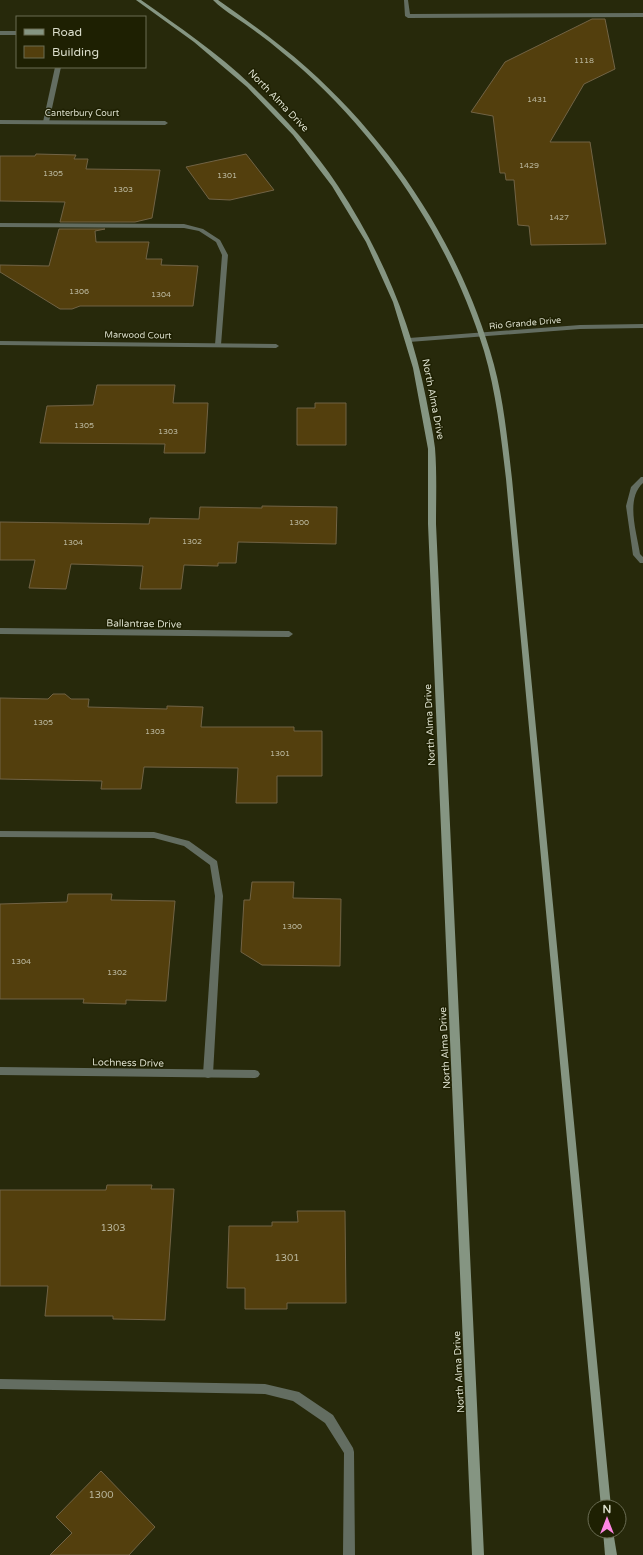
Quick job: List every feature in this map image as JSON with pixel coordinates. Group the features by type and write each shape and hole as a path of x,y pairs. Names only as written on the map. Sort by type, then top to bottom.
{"main road":[{"name":"North Alma Drive","path":"138,0 176,25 229,67 278,113 306,145 336,185 371,245 395,297 409,340 422,389 430,440 478,1555"},
{"path":"215,0 258,30 319,81 378,145 405,180 452,260 471,304 499,400 509,479 605,1499"},
{"path":"609,1539 611,1555"}],"street":[{"path":"406,0 408,16 643,15"},
{"path":"0,33 16,33"},
{"path":"46,122 58,68"},
{"name":"Canterbury Court","path":"0,122 165,123"},
{"path":"0,225 184,226 201,230 218,241 225,255 218,345"},
{"name":"Rio Grande Drive","path":"409,340 580,327 643,326"},
{"name":"Marwood Court","path":"0,343 276,346"},
{"path":"643,479 634,487 629,506 637,554 643,562"},
{"name":"Ballantrae Drive","path":"0,631 288,634"},
{"path":"0,834 154,835 186,843 214,862 219,896 208,1074"},
{"name":"Lochness Drive","path":"0,1071 255,1074"},
{"path":"0,1384 265,1388 296,1396 329,1419 349,1452 349,1555"}],"building":[{"path":"592,19 605,19 615,69 584,84 550,142 590,142 606,244 531,245 529,226 518,225 514,180 506,180 505,173 500,173 493,116 471,112 505,62"},
{"path":"36,154 76,155 74,159 88,159 86,169 160,170 152,218 135,222 60,222 65,202 0,201 0,156 35,156"},
{"path":"246,154 274,190 230,200 209,199 186,167"},
{"path":"59,229 105,229 95,231 96,242 149,242 146,259 162,259 161,265 198,266 193,306 80,306 72,309 60,309 0,272 0,265 49,266"},
{"path":"97,385 175,385 173,403 208,403 205,453 164,453 165,444 40,443 47,406 93,405"},
{"path":"315,403 346,403 346,445 297,445 297,408 315,408"},
{"path":"262,506 337,507 336,544 238,542 236,563 218,563 218,566 184,565 181,589 140,589 143,566 71,564 66,589 29,588 35,560 0,560 0,522 149,524 150,518 199,519 200,507 262,508"},
{"path":"53,694 65,694 71,699 89,699 88,707 167,709 167,706 203,707 201,727 294,727 294,731 322,731 322,776 277,776 277,803 236,803 238,768 144,767 141,789 101,789 102,781 0,779 0,698 48,699"},
{"path":"252,882 294,882 293,898 341,899 340,966 262,965 241,952 244,900 250,900"},
{"path":"68,894 112,894 111,900 175,901 166,1001 126,1000 126,1004 83,1003 84,999 0,999 0,904 67,902"},
{"path":"107,1185 152,1185 151,1189 174,1189 165,1320 113,1319 113,1316 45,1316 48,1286 0,1286 0,1190 106,1190"},
{"path":"297,1211 345,1211 346,1303 287,1303 287,1309 245,1309 245,1288 227,1288 229,1226 272,1226 272,1222 298,1222"},
{"path":"101,1471 155,1527 129,1555 50,1555 72,1533 56,1517"}]}
